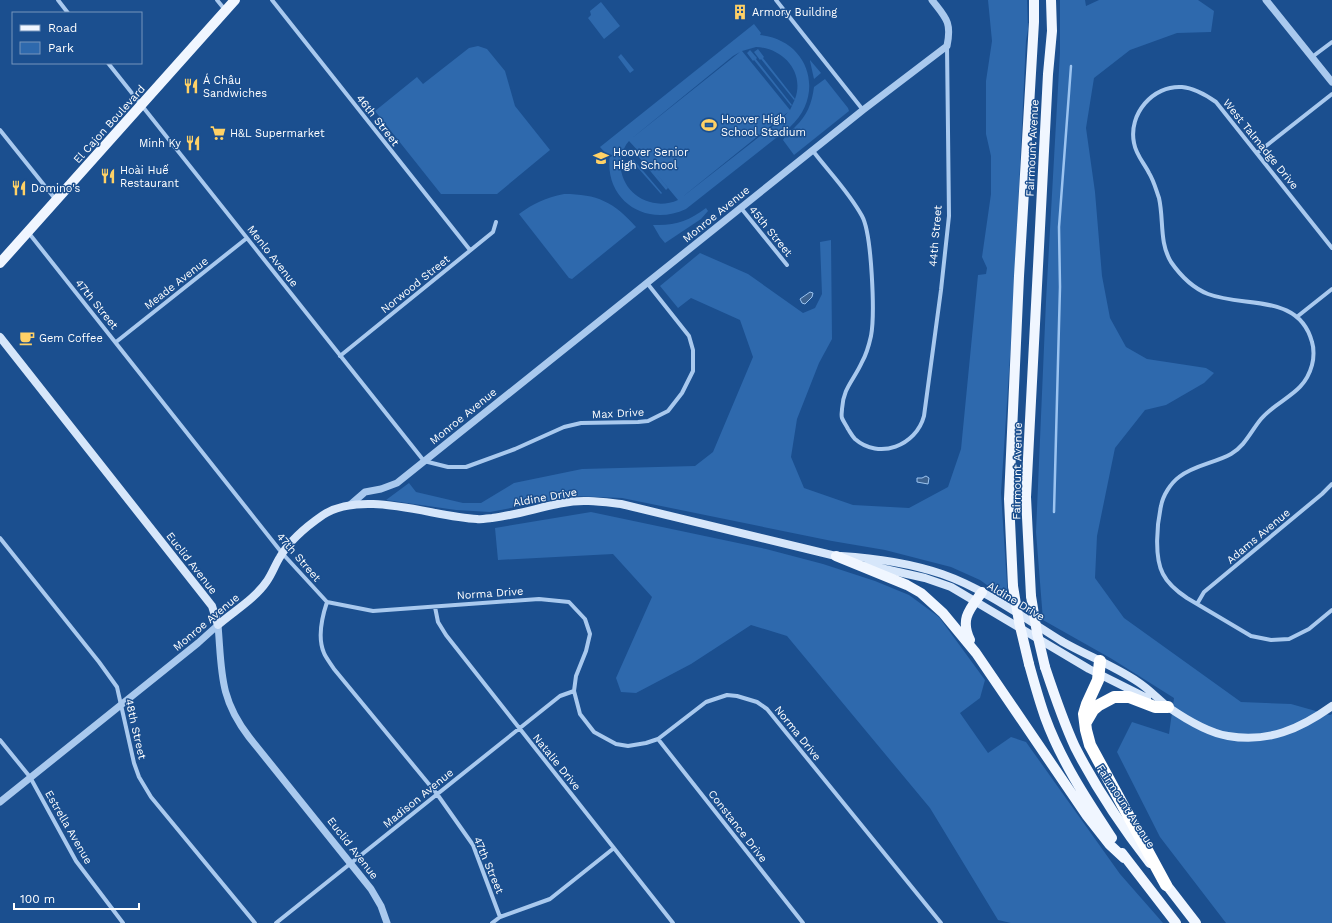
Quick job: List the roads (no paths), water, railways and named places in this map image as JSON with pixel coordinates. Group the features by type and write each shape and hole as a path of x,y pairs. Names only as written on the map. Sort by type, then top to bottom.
{"highway":[{"path":"1100,661 1098,680 1084,714 1090,745 1166,885"},
{"path":"1086,722 1093,710 1114,697 1128,697 1155,708 1168,707"}],"main road":[{"name":"El Cajon Boulevard","path":"0,263 235,0"},
{"name":"Fairmount Avenue","path":"1034,0 1009,499 1013,586 1028,664 1045,717 1062,756 1086,799 1124,858 1176,923"},
{"name":"Fairmount Avenue","path":"1051,0 1052,31 1048,74 1026,497 1031,596 1037,633 1046,667 1058,705 1075,747 1100,792 1132,840 1196,923"},
{"name":"Euclid Avenue","path":"0,337 212,606 218,625"},
{"name":"Aldine Drive","path":"350,505 378,505 411,508 478,520 503,516 564,502 585,501 621,504 836,556 951,587 1141,696 1168,707 1201,726 1226,736 1249,738 1272,736 1298,727 1332,706"},
{"name":"Monroe Avenue","path":"218,625 256,595 268,581 282,553 296,536 324,515 336,509 350,505"},
{"name":"Aldine Drive","path":"836,556 871,558 928,570 959,581 982,592 1065,643 1139,682 1168,707"},
{"path":"836,556 907,585 921,593 943,613 976,653 1087,816 1109,844 1124,858"},
{"path":"976,653 966,632 965,625 967,614 982,592"}],"street":[{"path":"58,0 67,12"},
{"path":"217,0 226,10"},
{"name":"46th Street","path":"272,0 470,250"},
{"path":"776,0 863,110"},
{"name":"44th Street","path":"813,150 863,217 868,236 874,311 871,337 862,363 848,385 842,400 842,418 854,438 866,446 877,449 897,447 905,443 918,432 924,416 941,290 949,216 947,46 950,32 946,18 932,0"},
{"path":"1266,0 1332,82"},
{"path":"1312,57 1332,42"},
{"name":"Monroe Avenue","path":"350,505 366,492 381,490 397,483 863,110 947,46"},
{"name":"Menlo Avenue","path":"109,64 424,461"},
{"name":"West Talmadge Drive","path":"1298,316 1273,305 1208,294 1183,277 1170,260 1163,244 1159,201 1154,183 1149,172 1138,156 1133,141 1134,127 1138,113 1145,103 1156,93 1168,88 1180,86 1191,88 1216,102 1332,248"},
{"path":"1257,153 1332,94"},
{"path":"0,130 56,201"},
{"name":"45th Street","path":"741,208 787,265"},
{"name":"Norwood Street","path":"340,356 493,232 496,222"},
{"name":"47th Street","path":"28,232 282,553 327,602 322,618 321,640 324,652 334,669 437,794 473,845 500,917"},
{"name":"Meade Avenue","path":"116,342 247,238"},
{"name":"Max Drive","path":"424,461 448,467 466,467 564,427 581,423 648,421 668,411 682,393 693,371 693,350 689,336 647,283"},
{"path":"1332,289 1298,316 1308,331 1313,343 1313,361 1310,372 1304,383 1296,392 1261,419 1240,448 1223,458 1189,470 1178,477 1164,496 1161,506 1157,549 1159,562 1169,583 1180,593 1197,604 1252,636 1271,640 1289,639 1309,629 1332,610"},
{"name":"Adams Avenue","path":"1197,604 1204,592 1332,484"},
{"name":"48th Street","path":"0,538 100,662 117,687 134,763 139,777 151,797 255,923"},
{"name":"Norma Drive","path":"327,602 373,611 539,599 569,602 585,619 590,634 586,651 576,676 574,692 580,714 594,732 616,744 628,746 646,743 658,739 706,702 727,695 737,696 757,702 767,709 940,923"},
{"name":"Natalie Drive","path":"435,607 438,622 446,635 673,923"},
{"name":"Monroe Avenue","path":"0,802 198,644 218,625"},
{"name":"Euclid Avenue","path":"218,625 222,679 225,694 233,712 249,737 371,889 381,906 387,923"},
{"name":"Madison Avenue","path":"276,923 560,696 574,692"},
{"name":"Constance Drive","path":"658,739 803,923"},
{"name":"Estrella Avenue","path":"0,740 30,777 76,862 123,923"},
{"path":"492,923 500,917 550,899 614,848"}],"waterway":[{"path":"1054,512 1060,287 1059,227 1071,66"}],"place":[{"name":"Armory Building","path":"740,12"},
{"name":"Á Châu Sandwiches","path":"191,86"},
{"name":"Hoover High School Stadium","path":"709,125"},
{"name":"H&L Supermarket","path":"218,133"},
{"name":"Minh Ky","path":"193,143"},
{"name":"Hoover Senior High School","path":"601,158"},
{"name":"Hoài Huế Restaurant","path":"108,176"},
{"name":"Domino's","path":"19,188"},
{"name":"Gem Coffee","path":"27,338"}]}
